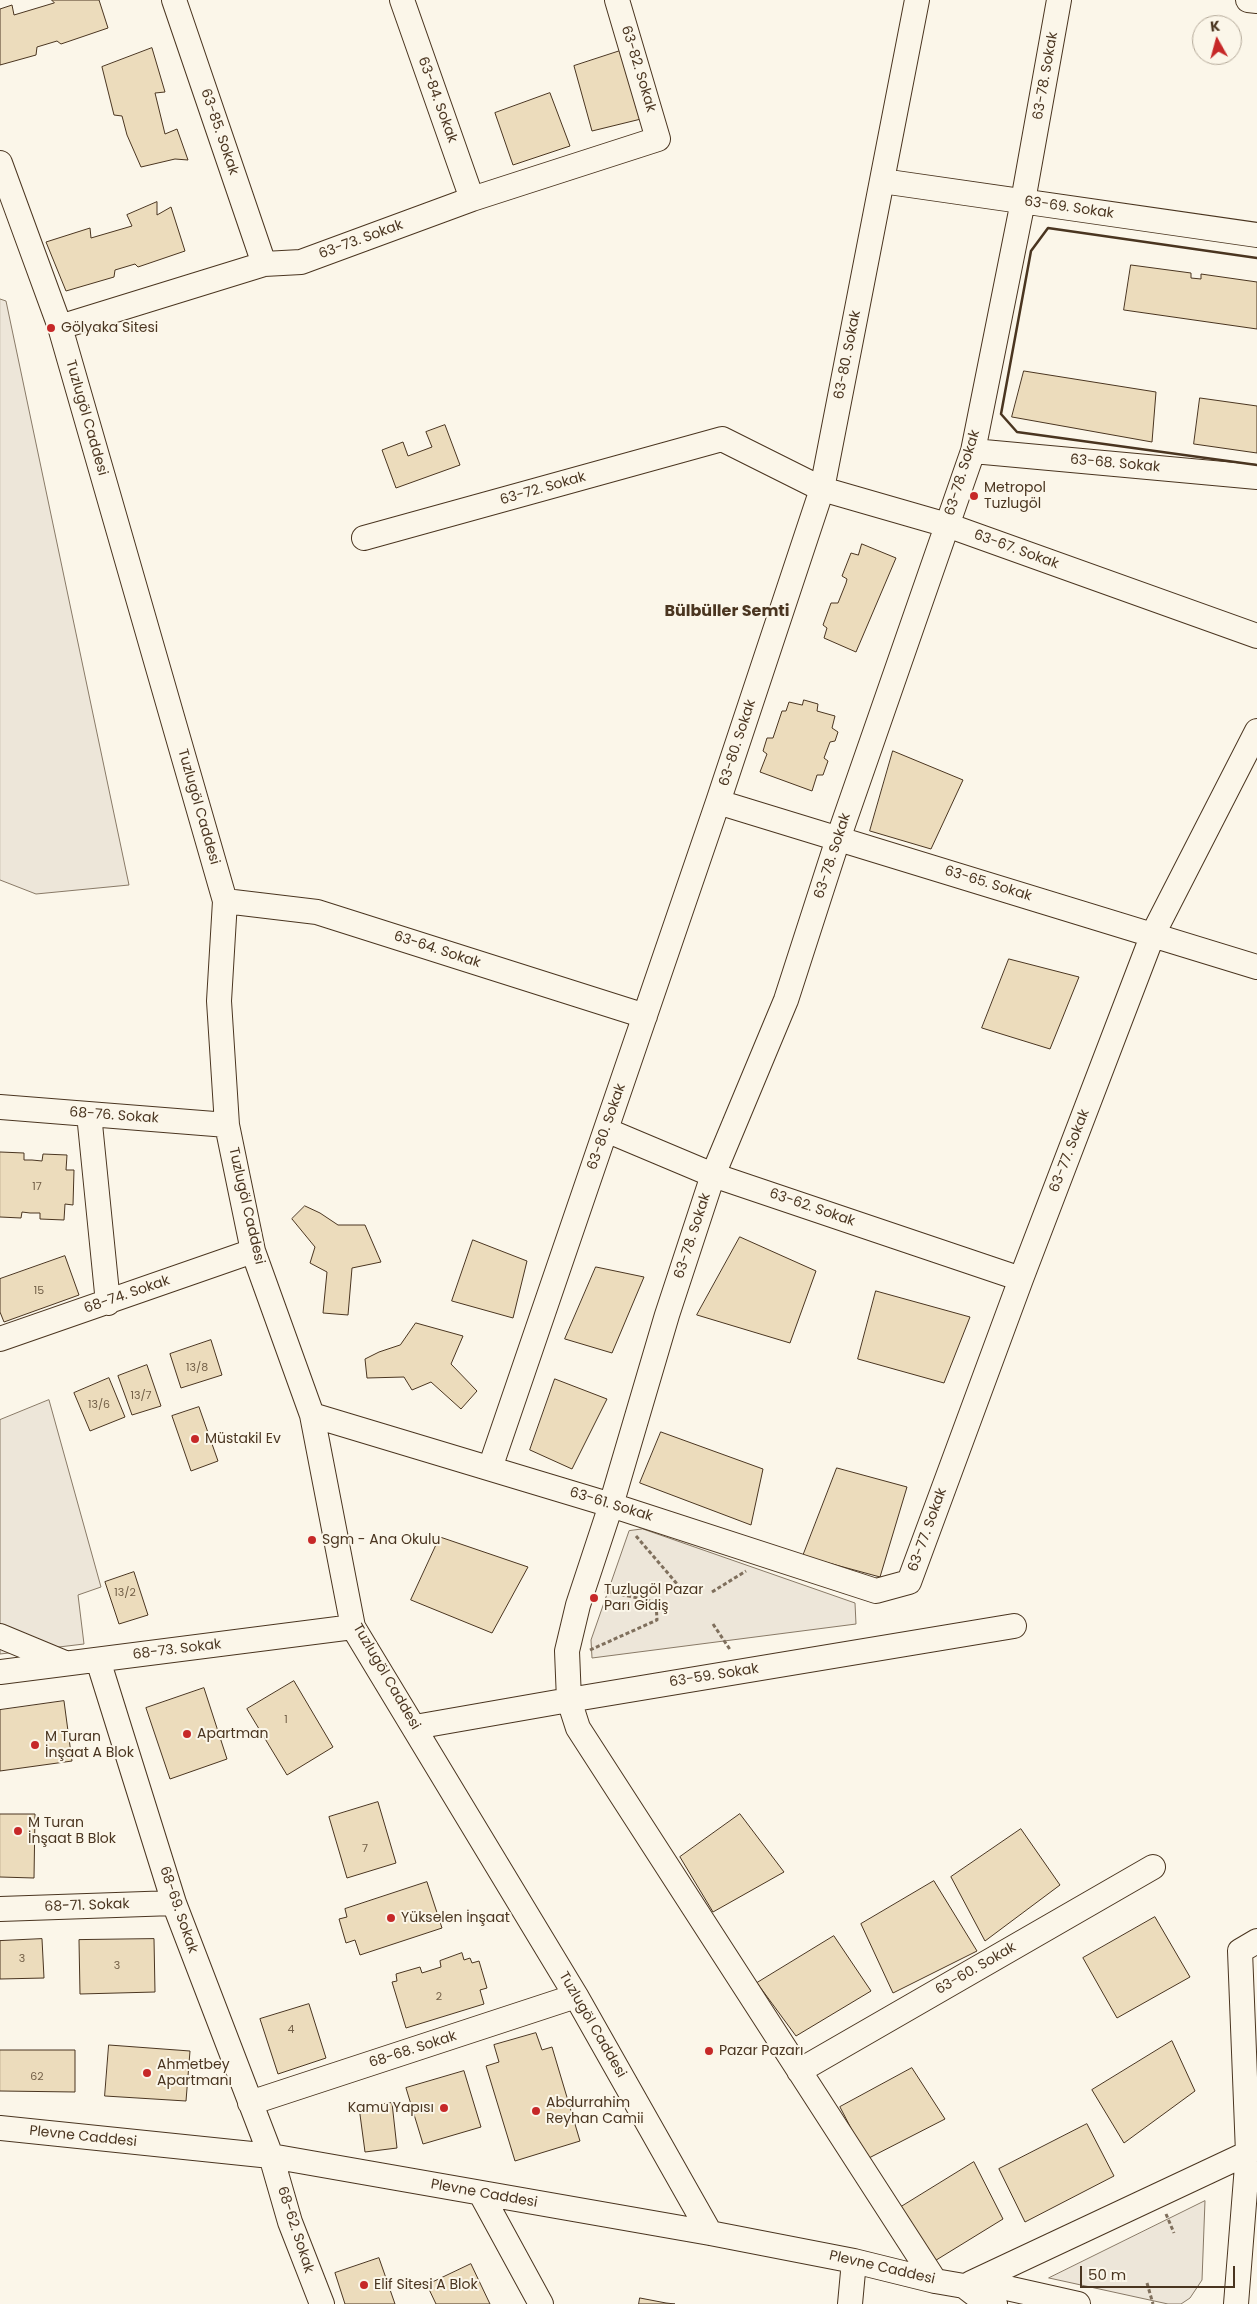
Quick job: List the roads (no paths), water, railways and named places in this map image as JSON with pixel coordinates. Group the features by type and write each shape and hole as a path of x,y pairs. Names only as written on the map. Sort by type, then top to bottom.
{"street":[{"name":"63-85. Sokak","path":"174,0 264,264"},
{"name":"63-84. Sokak","path":"402,0 472,199"},
{"name":"63-82. Sokak","path":"617,0 658,139"},
{"name":"63-80. Sokak","path":"490,1468 718,802 822,489 917,0"},
{"name":"63-78. Sokak","path":"935,2281 578,1728 569,1700 567,1661 584,1587 614,1506 667,1316 713,1175 786,1000 838,839 973,451 1023,201 1059,0"},
{"path":"1248,0 1257,1"},
{"name":"63-73. Sokak","path":"60,327 264,264 301,262 472,199 658,139"},
{"name":"Tuzlugöl Caddesi","path":"0,163 60,327 225,901 220,1001 228,1125 253,1251 312,1415 354,1627 576,1996 710,2232"},
{"name":"63-69. Sokak","path":"882,181 1257,235"},
{"name":"63-67. Sokak","path":"722,439 822,489 947,525 1257,636"},
{"name":"63-72. Sokak","path":"364,538 722,439"},
{"name":"63-68. Sokak","path":"973,451 1257,477"},
{"name":"63-77. Sokak","path":"909,1582 1021,1279 1153,934 1257,731"},
{"name":"63-65. Sokak","path":"718,802 1257,967"},
{"name":"63-64. Sokak","path":"225,901 317,912 645,1016"},
{"name":"68-76. Sokak","path":"0,1107 228,1125"},
{"path":"89,1114 108,1302"},
{"name":"63-62. Sokak","path":"606,1130 713,1175 1021,1279"},
{"name":"68-74. Sokak","path":"0,1339 253,1251"},
{"name":"63-61. Sokak","path":"312,1415 614,1506 876,1591 909,1582"},
{"name":"63-59. Sokak","path":"415,1727 1014,1626"},
{"name":"68-73. Sokak","path":"0,1672 354,1627"},
{"path":"0,1636 66,1663"},
{"name":"68-69. Sokak","path":"98,1660 174,1903 271,2156"},
{"name":"63-60. Sokak","path":"799,2071 1153,1867"},
{"name":"68-71. Sokak","path":"0,1909 174,1903"},
{"path":"1236,2304 1248,2153 1248,1946"},
{"name":"68-68. Sokak","path":"250,2103 576,1996"},
{"name":"Plevne Caddesi","path":"0,2128 271,2156 481,2194 710,2232 854,2261 935,2281 964,2286 989,2284 1078,2304"},
{"path":"964,2286 1248,2153"},
{"name":"68-62. Sokak","path":"271,2156 290,2222 322,2304"},
{"path":"481,2194 541,2304"},
{"path":"850,2304 854,2261"},
{"name":"Plevne Caddesi","path":"964,2286 977,2296 995,2304"}],"place":[{"name":"Gölyaka Sitesi","path":"51,328"},
{"name":"Metropol Tuzlugöl","path":"974,496"},
{"name":"Müstakil Ev","path":"195,1439"},
{"name":"Sgm - Ana Okulu","path":"312,1540"},
{"name":"Tuzlugöl Pazar Parı Gidiş","path":"594,1598"},
{"name":"Apartman","path":"187,1734"},
{"name":"M Turan İnşaat A Blok","path":"35,1745"},
{"name":"M Turan İnşaat B Blok","path":"18,1831"},
{"name":"Yükselen İnşaat","path":"391,1918"},
{"name":"Pazar Pazarı","path":"709,2051"},
{"name":"Ahmetbey Apartmanı","path":"147,2073"},
{"name":"Kamu Yapısı","path":"444,2108"},
{"name":"Abdurrahim Reyhan Camii","path":"536,2111"},
{"name":"Elif Sitesi A Blok","path":"364,2285"}],"district":[{"name":"Bülbüller Semti","path":"727,612"}]}
